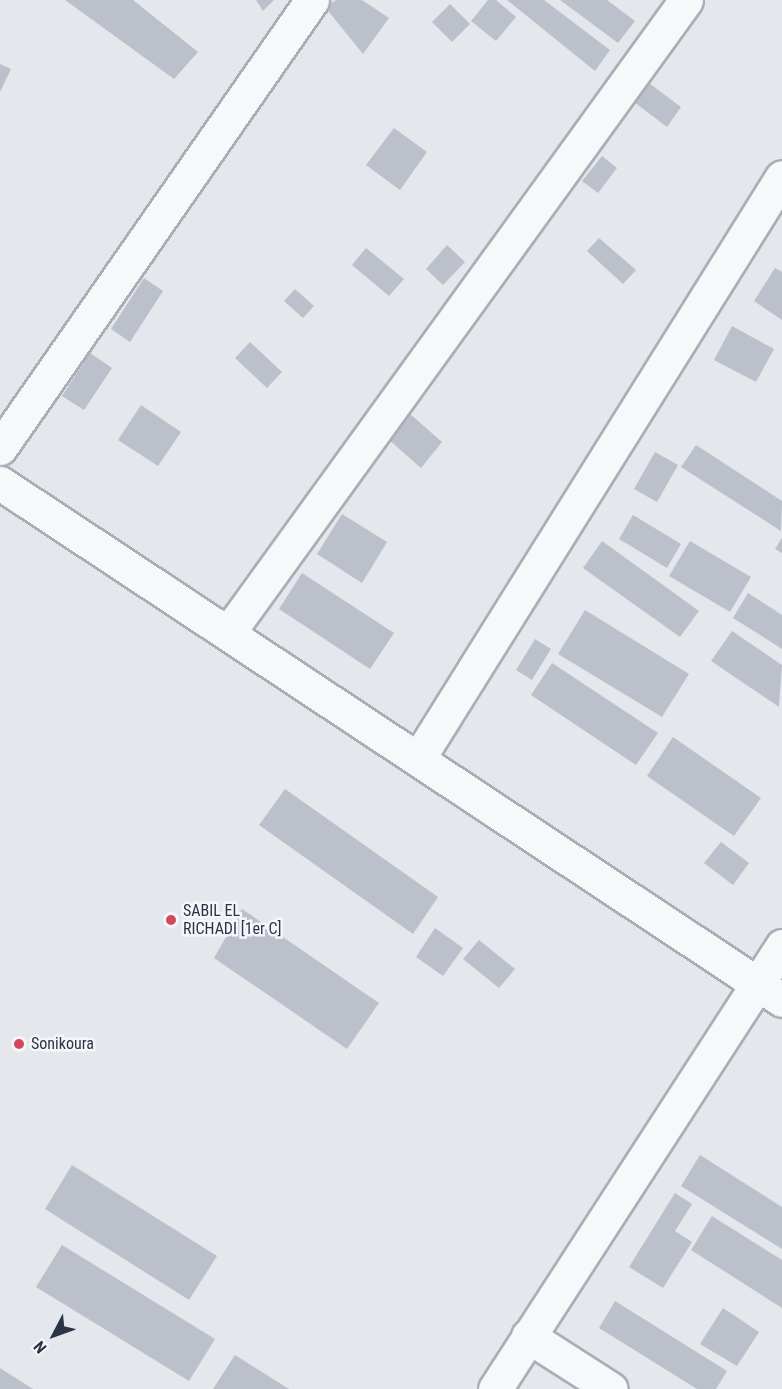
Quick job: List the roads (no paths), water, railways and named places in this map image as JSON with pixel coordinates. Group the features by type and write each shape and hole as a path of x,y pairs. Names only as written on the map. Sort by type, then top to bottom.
{"street":[{"path":"0,448 312,0"},
{"path":"228,633 686,0"},
{"path":"418,759 782,177"},
{"path":"0,483 770,992"},
{"path":"495,1389 528,1336 770,992 782,946"},
{"path":"528,1336 611,1389"}],"place":[{"name":"SABIL EL RICHADI [1er C]","path":"171,920"},
{"name":"Sonikoura","path":"19,1044"}]}
